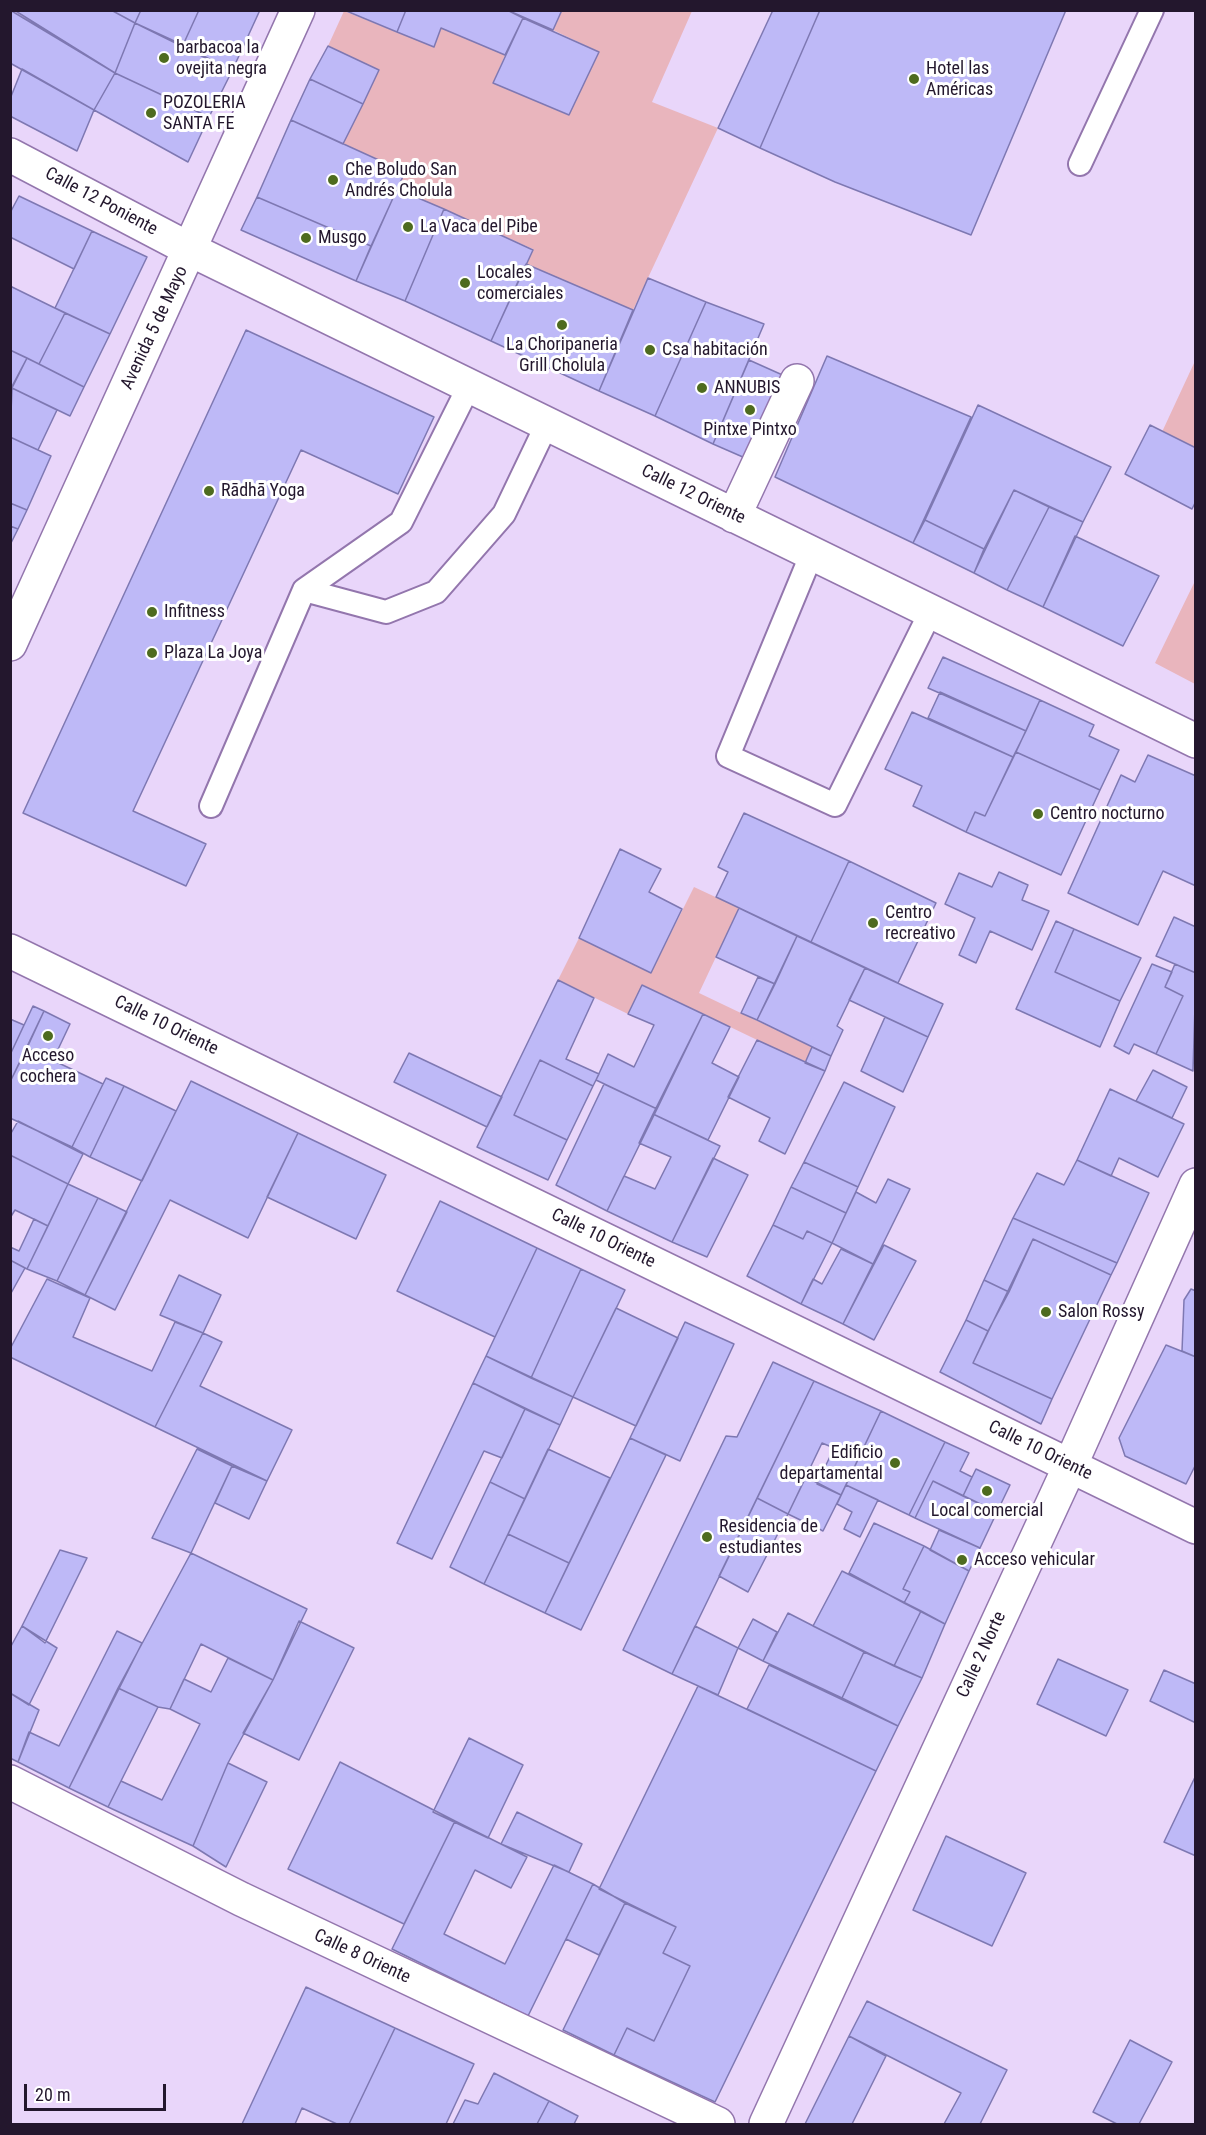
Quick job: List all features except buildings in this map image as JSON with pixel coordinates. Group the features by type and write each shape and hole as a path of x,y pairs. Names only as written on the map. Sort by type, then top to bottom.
{"street":[{"name":"Avenida 5 de Mayo","path":"10,644 191,250 298,10"},
{"name":"Calle 12 Poniente","path":"10,155 191,250"},
{"name":"Calle 12 Oriente","path":"191,250 1196,741"},
{"path":"734,516 797,381"},
{"name":"Calle 10 Oriente","path":"10,951 1196,1527"},
{"name":"Calle 2 Norte","path":"766,2124 1070,1466 1196,1185"},
{"name":"Calle 8 Oriente","path":"10,1782 241,1899 718,2124"}],"lane":[{"path":"1080,164 1152,10"},
{"path":"211,806 304,590 401,522 469,386"},
{"path":"304,590 386,612 436,592 504,514 547,424"},
{"path":"812,553 728,756 835,805 931,611"}],"shaded area":[{"path":"344,11 434,47 441,28 505,55 493,83 568,115 599,52 553,30 562,11 692,11 652,102 718,128 633,310 526,264 533,249 397,189 405,172 343,144 379,70 328,46"},
{"path":"1195,361 1195,448 1162,432"},
{"path":"1195,581 1195,684 1155,663"},
{"path":"694,887 739,908 699,993 812,1047 805,1063 643,985 628,1014 558,980 579,938 651,973"}],"place":[{"name":"barbacoa la ovejita negra","path":"164,58"},
{"name":"Hotel las Américas","path":"914,79"},
{"name":"POZOLERIA SANTA FE","path":"151,113"},
{"name":"Che Boludo San Andrés Cholula","path":"333,180"},
{"name":"La Vaca del Pibe","path":"408,227"},
{"name":"Musgo","path":"306,238"},
{"name":"Locales comerciales","path":"465,283"},
{"name":"La Choripaneria Grill Cholula","path":"562,325"},
{"name":"Csa habitación","path":"650,350"},
{"name":"ANNUBIS","path":"702,388"},
{"name":"Pintxe Pintxo","path":"750,410"},
{"name":"Rādhā Yoga","path":"209,491"},
{"name":"Infitness","path":"152,612"},
{"name":"Plaza La Joya","path":"152,653"},
{"name":"Centro nocturno","path":"1038,814"},
{"name":"Centro recreativo","path":"873,923"},
{"name":"Acceso cochera","path":"48,1036"},
{"name":"Salon Rossy","path":"1046,1312"},
{"name":"Edificio departamental","path":"895,1463"},
{"name":"Local comercial","path":"987,1491"},
{"name":"Residencia de estudiantes","path":"707,1537"},
{"name":"Acceso vehicular","path":"962,1560"}]}
